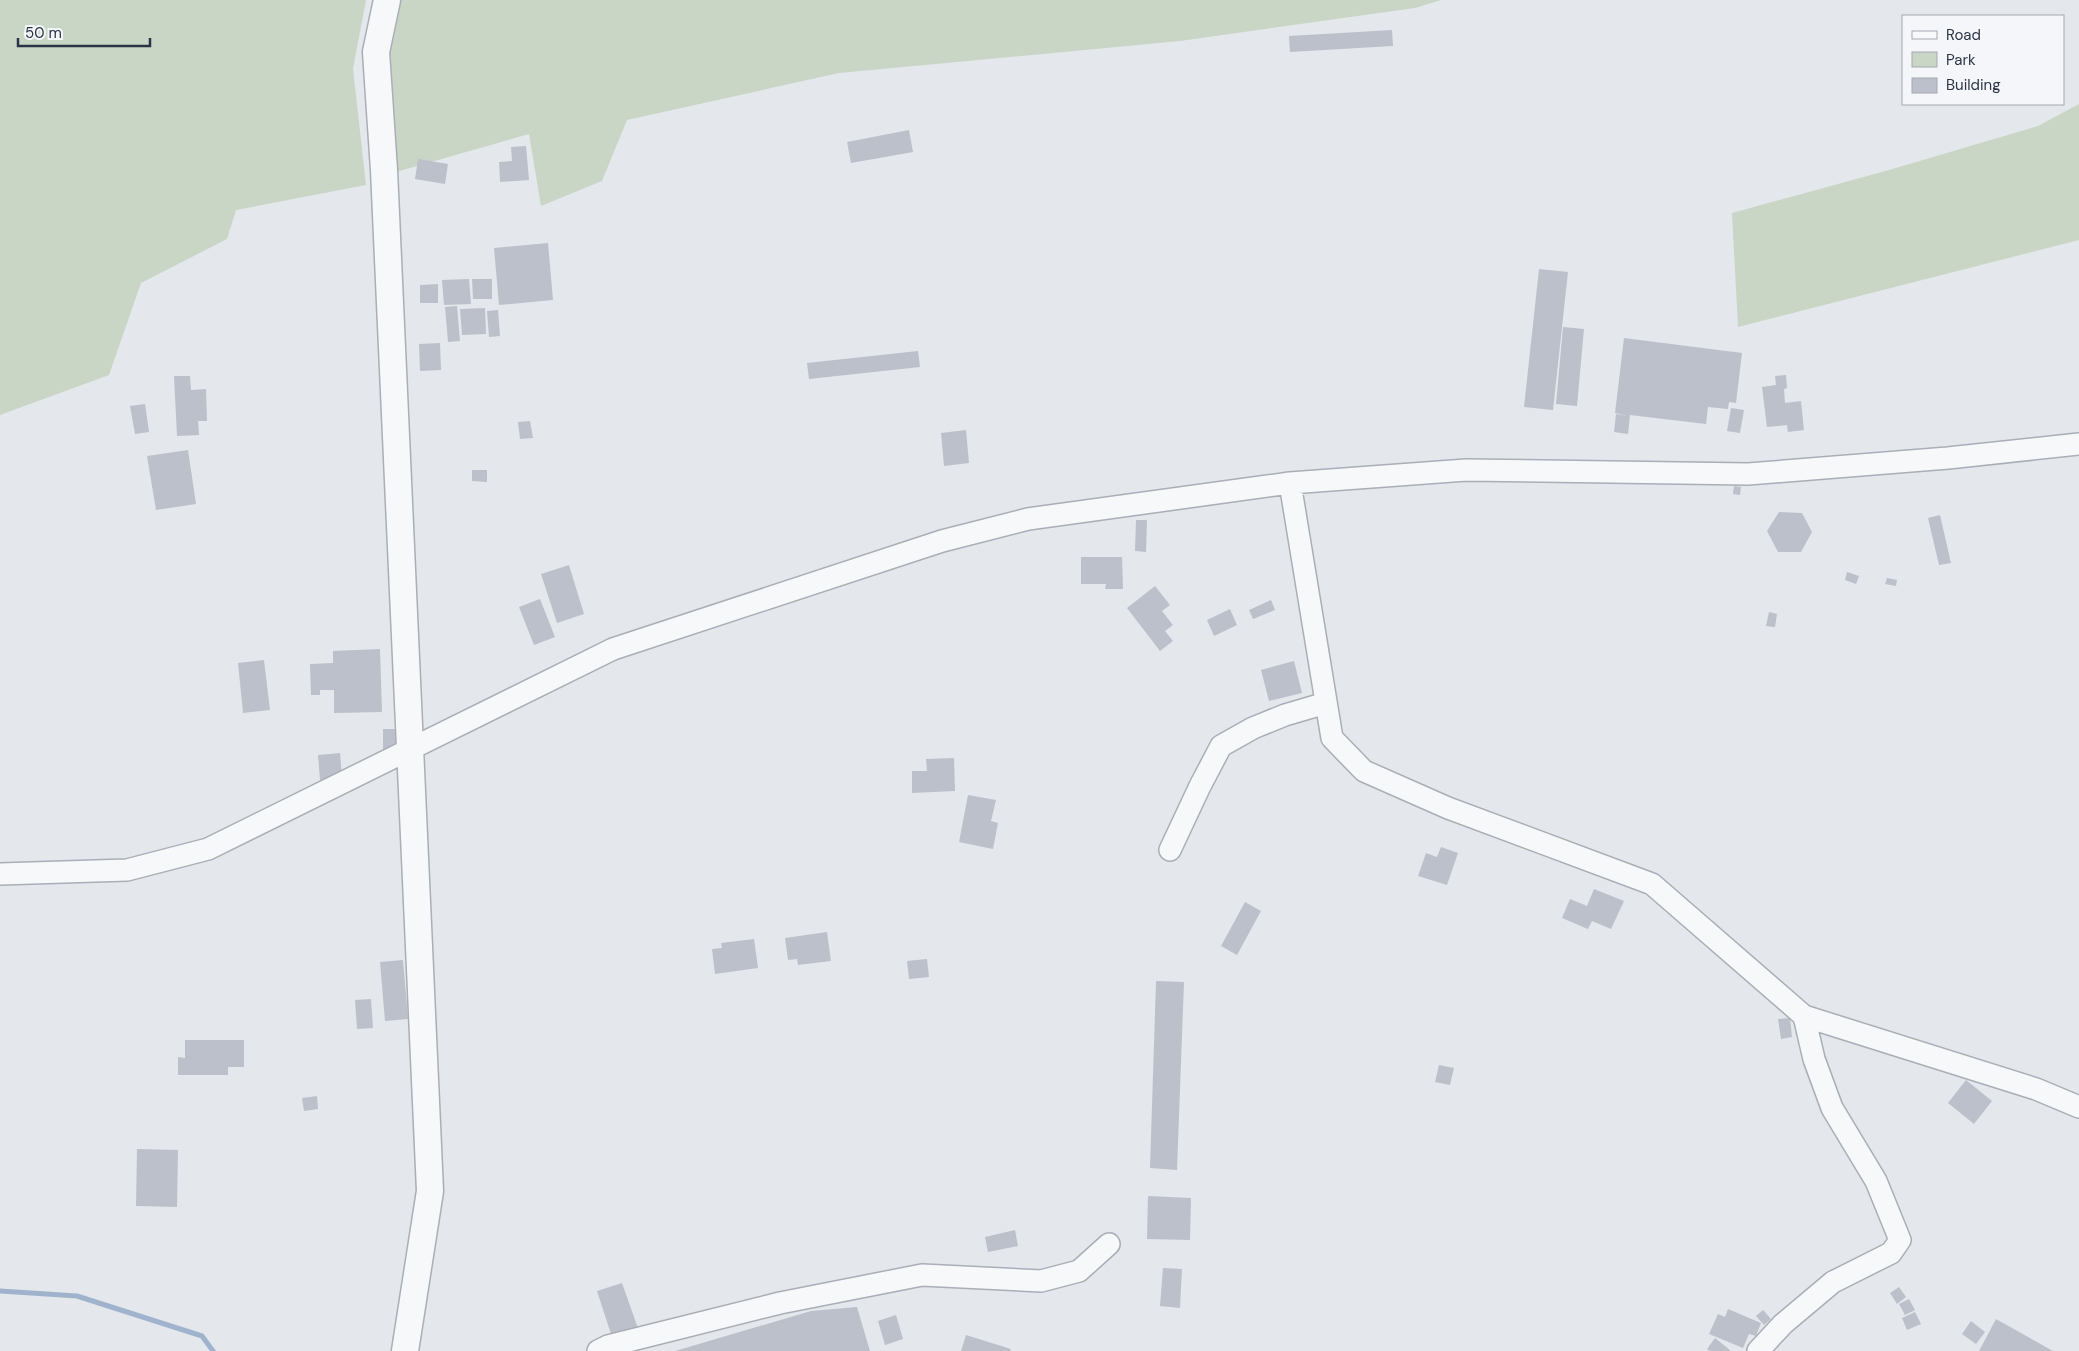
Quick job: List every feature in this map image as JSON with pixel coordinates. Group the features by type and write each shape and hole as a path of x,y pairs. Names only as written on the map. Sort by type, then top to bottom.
{"street":[{"path":"387,0 376,52 384,170 430,1191 405,1351"},
{"path":"0,874 127,870 208,849 411,750 613,648 942,541 1028,519 1290,483 1466,470 1748,474 1948,458 2079,444"},
{"path":"1290,483 1332,738 1364,771 1448,808 1652,884 1804,1016 2036,1088 2079,1107"},
{"path":"1170,850 1221,746 1253,728 1285,715 1326,703"},
{"path":"1758,1351 1783,1324 1832,1282 1891,1253 1900,1240 1876,1181 1832,1108 1814,1059 1804,1016"},
{"path":"598,1351 608,1346 780,1303 922,1275 1041,1281 1079,1271 1109,1244"}],"green space":[{"path":"0,0 366,0 353,69 366,185 236,210 227,239 141,283 109,375 0,415"},
{"path":"395,0 1441,0 1415,8 1180,41 839,73 627,120 602,181 541,206 529,134 396,172 385,40"},
{"path":"2079,104 2079,240 1738,327 1732,213 1889,170 2038,126"}],"building":[{"path":"1392,30 1393,46 1290,52 1289,36"},
{"path":"909,130 913,152 851,163 847,142"},
{"path":"526,146 529,180 500,182 499,162 512,161 511,147"},
{"path":"418,159 448,164 445,184 415,179"},
{"path":"548,243 553,300 499,305 494,248"},
{"path":"1539,269 1568,272 1553,410 1524,407"},
{"path":"469,279 471,304 444,305 442,280"},
{"path":"472,279 492,279 492,299 473,299"},
{"path":"438,284 438,303 420,303 420,285"},
{"path":"457,306 460,341 448,342 445,307"},
{"path":"485,308 486,334 462,335 460,309"},
{"path":"498,310 500,336 489,337 487,311"},
{"path":"1563,327 1584,329 1577,406 1556,404"},
{"path":"1624,338 1742,353 1736,403 1729,402 1728,409 1708,407 1706,424 1630,415 1628,434 1614,432 1616,414 1628,416 1615,413"},
{"path":"440,343 441,370 420,371 419,344"},
{"path":"918,351 920,367 809,379 807,363"},
{"path":"1786,375 1785,403 1801,401 1804,430 1788,432 1787,425 1767,427 1762,387 1776,385 1775,376"},
{"path":"174,376 190,376 191,390 206,389 207,421 198,421 199,435 177,436"},
{"path":"145,404 149,432 135,434 130,406"},
{"path":"1731,408 1744,410 1740,433 1727,431"},
{"path":"530,421 533,438 520,439 518,422"},
{"path":"966,430 969,463 944,466 941,433"},
{"path":"188,450 196,504 156,510 147,456"},
{"path":"472,470 487,470 487,482 472,481"},
{"path":"1734,486 1741,487 1740,495 1733,494"},
{"path":"1779,512 1802,513 1812,532 1801,552 1778,552 1767,531"},
{"path":"1940,515 1951,563 1939,565 1928,518"},
{"path":"1136,520 1147,520 1146,552 1135,551"},
{"path":"1081,557 1122,557 1123,589 1105,589 1106,584 1081,584"},
{"path":"569,565 584,614 557,623 541,574"},
{"path":"1847,572 1859,576 1856,584 1845,580"},
{"path":"1887,578 1897,580 1896,586 1885,584"},
{"path":"1155,586 1170,605 1162,611 1173,625 1165,631 1173,641 1160,651 1127,608"},
{"path":"540,599 555,637 534,645 519,607"},
{"path":"1271,600 1275,610 1253,619 1249,610"},
{"path":"1230,609 1237,625 1214,636 1207,620"},
{"path":"1769,612 1777,614 1775,627 1766,626"},
{"path":"380,649 382,712 334,713 334,690 320,690 320,695 311,695 310,664 333,663 333,651"},
{"path":"264,660 270,710 243,713 238,663"},
{"path":"1294,661 1302,693 1269,701 1261,670"},
{"path":"383,729 396,729 396,749 383,749"},
{"path":"340,753 342,778 320,780 318,755"},
{"path":"954,758 955,791 912,793 912,771 927,771 926,759"},
{"path":"968,795 996,800 991,821 998,823 993,849 959,842"},
{"path":"1441,847 1458,853 1447,885 1418,876 1426,853 1437,857"},
{"path":"1594,889 1624,901 1611,929 1592,921 1588,929 1562,918 1570,899 1587,906"},
{"path":"1245,902 1261,911 1237,955 1221,946"},
{"path":"827,932 831,961 798,965 797,959 788,960 785,938"},
{"path":"754,939 758,968 715,974 712,949 722,948 721,943"},
{"path":"927,959 929,977 909,979 907,961"},
{"path":"403,960 408,1019 385,1021 380,962"},
{"path":"1156,981 1184,982 1177,1170 1150,1168"},
{"path":"371,999 373,1028 357,1029 355,1000"},
{"path":"1790,1018 1792,1037 1781,1039 1778,1019"},
{"path":"185,1040 244,1040 244,1067 228,1067 228,1075 178,1075 178,1057 185,1058"},
{"path":"1439,1065 1454,1068 1450,1085 1435,1082"},
{"path":"1966,1080 1992,1101 1974,1124 1948,1103"},
{"path":"317,1096 318,1109 304,1111 302,1098"},
{"path":"137,1149 178,1150 177,1207 136,1206"},
{"path":"1148,1196 1191,1198 1190,1240 1147,1239"},
{"path":"1015,1230 1018,1246 988,1252 985,1237"},
{"path":"1163,1268 1182,1269 1180,1308 1160,1306"},
{"path":"622,1283 640,1334 614,1343 597,1291"},
{"path":"1899,1287 1906,1297 1897,1304 1890,1293"},
{"path":"1909,1299 1915,1310 1905,1315 1899,1304"},
{"path":"857,1307 870,1351 675,1351 811,1311"},
{"path":"1728,1309 1761,1323 1756,1336 1749,1334 1743,1348 1709,1334 1718,1314 1725,1317"},
{"path":"1763,1310 1771,1319 1764,1325 1756,1316"},
{"path":"1915,1312 1921,1324 1907,1330 1902,1318"},
{"path":"896,1315 903,1339 885,1345 878,1321"},
{"path":"1996,1319 2053,1351 1979,1351"},
{"path":"1971,1321 1985,1332 1976,1344 1962,1334"},
{"path":"966,1335 1011,1349 1010,1351 961,1351"},
{"path":"1715,1338 1730,1350 1710,1351 1707,1349"}],"waterway":[{"path":"0,1291 77,1296 202,1336 213,1351"}]}
